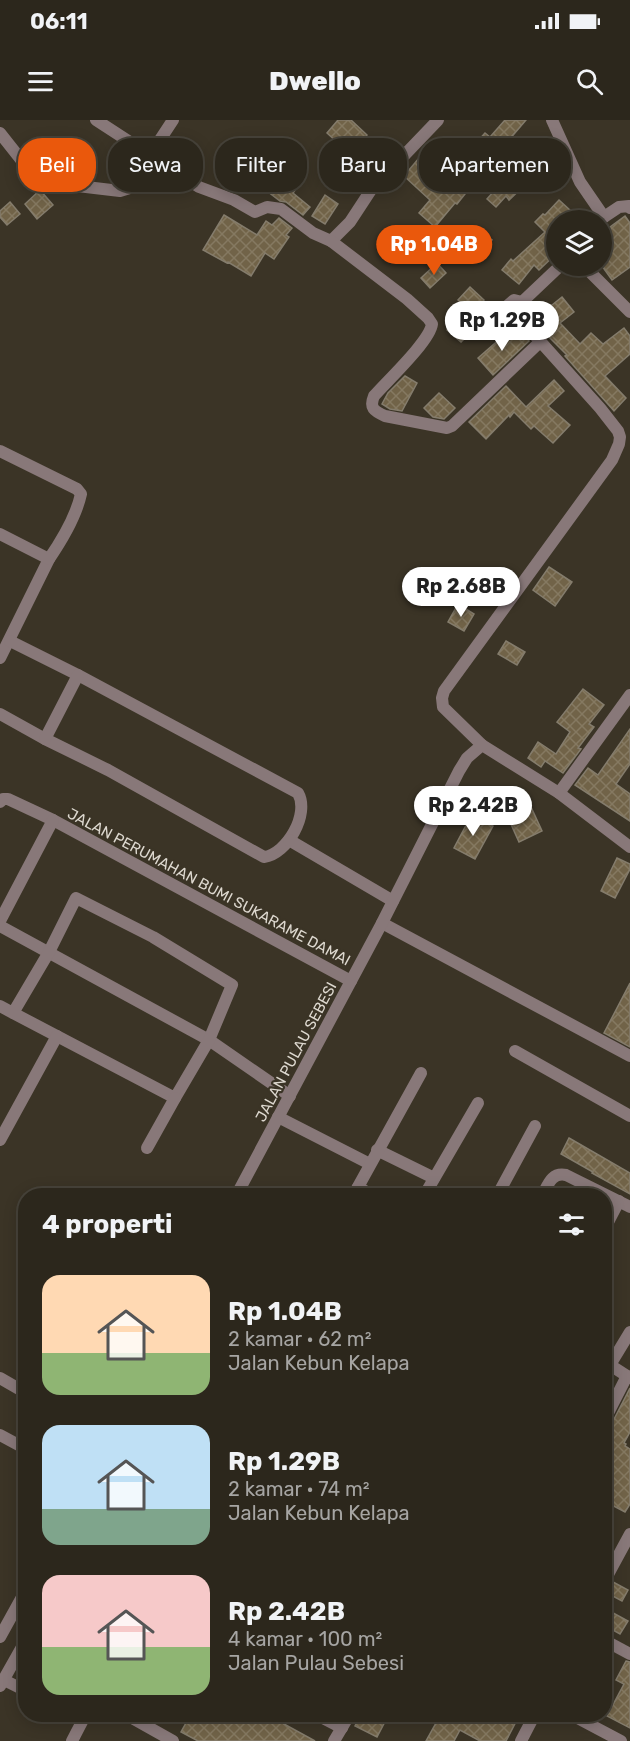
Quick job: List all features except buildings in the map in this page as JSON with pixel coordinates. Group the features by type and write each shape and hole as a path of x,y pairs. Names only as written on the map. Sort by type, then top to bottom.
{"street":[{"path":"96,120 123,138"},
{"path":"164,138 173,120"},
{"path":"331,242 350,222 371,190 438,120"},
{"path":"552,120 580,182 597,210"},
{"path":"0,133 30,171 52,183 108,190"},
{"path":"203,188 234,200 251,211 255,212 267,207 281,209 314,233 331,242 408,299 428,318 432,324 431,330 374,396 371,402 372,409 376,412 385,416 447,428 452,426 540,342"},
{"path":"612,212 625,205 630,208"},
{"path":"549,276 522,302 520,313 522,321 618,431 619,444 612,460 444,691 443,708 482,745 559,793 630,847"},
{"path":"594,276 630,312"},
{"path":"475,334 514,300 522,302"},
{"path":"0,451 81,494 58,546 49,559 0,658"},
{"path":"0,534 49,559"},
{"path":"0,714 45,740 108,770 264,857 276,853 289,840 302,817 302,802 298,793 10,641"},
{"path":"45,740 78,675"},
{"path":"559,793 630,695"},
{"name":"JALAN PULAU SEBESI","path":"240,1188 382,923 463,763 482,745"},
{"name":"JALAN PERUMAHAN BUMI SUKARAME DAMAI","path":"0,802 8,799 53,820 351,981"},
{"name":"JALAN PERUMAHAN BUMI SUKARAME DAMAI","path":"0,921 53,820"},
{"path":"289,840 393,901"},
{"path":"13,1014 49,952 76,898 153,937 232,985 209,1040 147,1148"},
{"path":"382,923 630,1056"},
{"path":"0,926 209,1040 290,1096"},
{"path":"0,1006 175,1098"},
{"path":"0,1140 57,1036"},
{"path":"515,1051 630,1116"},
{"path":"358,1188 421,1073"},
{"path":"428,1188 478,1103"},
{"path":"278,1117 370,1164"},
{"path":"501,1188 536,1126"},
{"path":"377,1150 434,1178"},
{"path":"546,1188 552,1178 560,1173 592,1188"},
{"path":"612,1220 625,1204"},
{"path":"612,1362 630,1332"},
{"path":"612,1372 629,1377 612,1407"},
{"path":"0,1378 18,1388"},
{"path":"0,1435 18,1445"},
{"path":"612,1567 630,1534"},
{"path":"0,1636 18,1604"},
{"path":"612,1644 630,1654"},
{"path":"18,1654 2,1683 18,1688"},
{"path":"74,1740 82,1722"},
{"path":"139,1722 172,1741"},
{"path":"330,1722 342,1728"},
{"path":"334,1741 345,1722"},
{"path":"521,1741 531,1722"},
{"path":"582,1722 605,1737 621,1741"}]}
